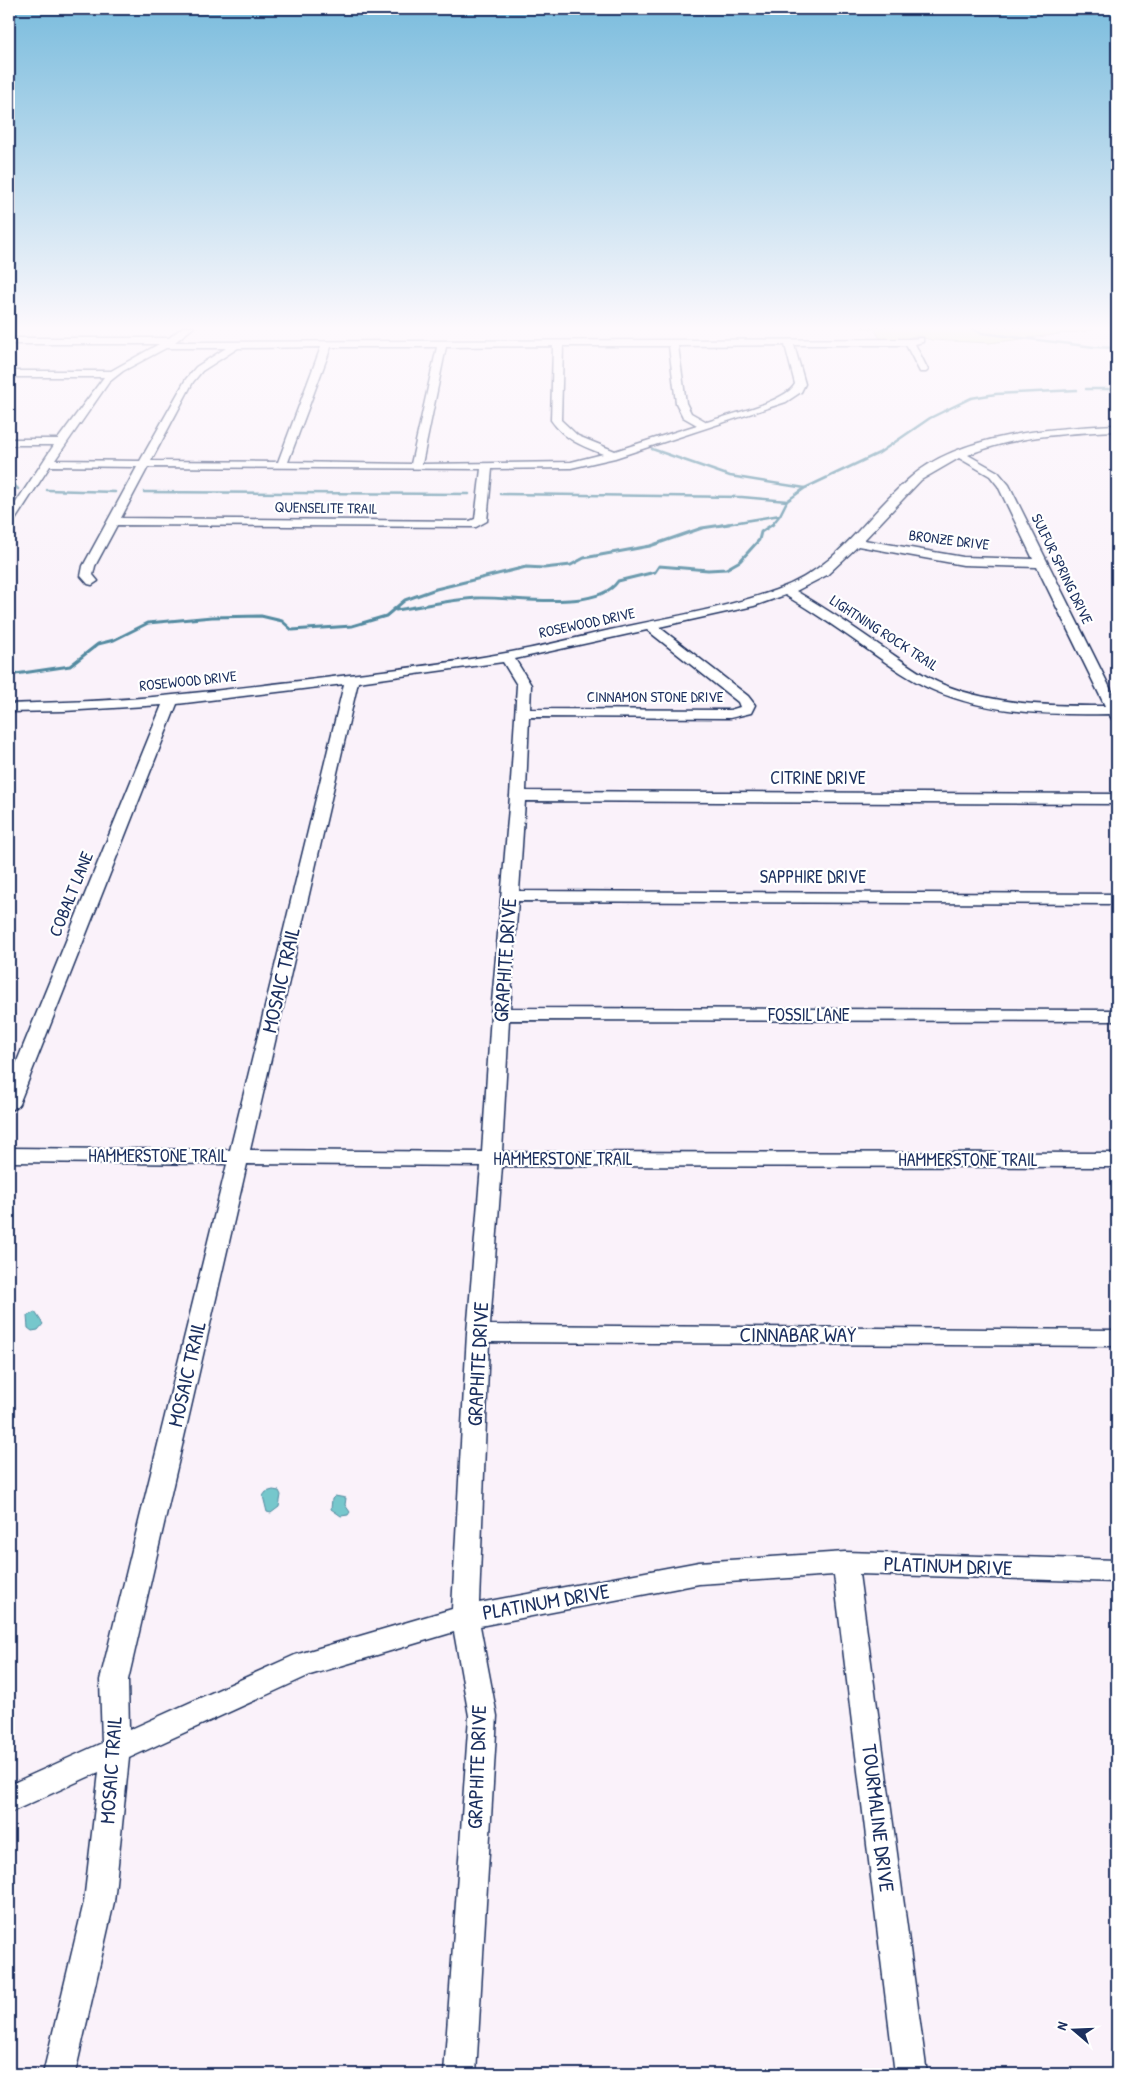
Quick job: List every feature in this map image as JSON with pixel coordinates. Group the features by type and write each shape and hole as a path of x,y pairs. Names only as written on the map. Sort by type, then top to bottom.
{"street":[{"path":"9,521 73,424"},
{"path":"92,581 87,576 89,566 167,424"},
{"path":"282,465 297,424"},
{"path":"416,467 425,424"},
{"path":"558,424 574,438 615,455"},
{"path":"47,463 416,467 571,465 615,455 705,425"},
{"name":"ROSEWOOD DRIVE","path":"9,708 64,707 170,700 352,679 507,657 749,603 787,591 830,566 914,479 926,470 959,454 1031,436 1088,429 1117,428"},
{"path":"9,442 61,442"},
{"name":"SULFUR SPRING DRIVE","path":"959,454 994,474 1003,485 1116,713"},
{"name":"QUENSELITE TRAIL","path":"114,521 472,525 482,521 487,466"},
{"path":"9,498 24,498"},
{"name":"BRONZE DRIVE","path":"854,542 963,561 1040,563"},
{"name":"LIGHTNING ROCK TRAIL","path":"787,591 824,612 914,676 939,688 965,697 1029,710 1116,713"},
{"name":"CINNAMON STONE DRIVE","path":"522,712 730,714 746,710 748,705 744,699 650,626"},
{"name":"GRAPHITE DRIVE","path":"460,2074 483,1716 465,1617 478,1333 492,1160 500,1014 518,796 524,685 507,657"},
{"name":"MOSAIC TRAIL","path":"59,2074 99,1902 116,1750 114,1680 352,679"},
{"name":"COBALT LANE","path":"9,1104 170,700"},
{"name":"CITRINE DRIVE","path":"518,796 1117,799"},
{"name":"SAPPHIRE DRIVE","path":"509,896 1117,899"},
{"name":"FOSSIL LANE","path":"500,1014 1117,1015"},
{"name":"HAMMERSTONE TRAIL","path":"9,1155 492,1160 1117,1160"},
{"name":"CINNABAR WAY","path":"478,1333 1117,1338"},
{"name":"PLATINUM DRIVE","path":"9,1799 305,1664 465,1617 699,1573 845,1563 1117,1571"},
{"name":"TOURMALINE DRIVE","path":"845,1563 911,2074"}],"water":[{"path":"35,1312 43,1324 38,1330 32,1331 28,1328 27,1316"},
{"path":"279,1491 281,1495 279,1507 271,1513 267,1512 263,1496 266,1492"},
{"path":"335,1496 346,1498 345,1505 350,1512 348,1515 341,1516 331,1509 332,1499"}],"waterway":[{"path":"805,488 879,453 921,424"},
{"path":"652,449 730,476 805,488"},
{"path":"9,480 18,489"},
{"path":"787,501 805,488"},
{"path":"47,490 115,492"},
{"path":"144,492 469,494"},
{"path":"500,494 742,497 787,501"},
{"path":"780,515 787,501"},
{"path":"721,525 780,515"},
{"path":"773,524 780,515"},
{"path":"9,675 70,666 98,644 114,640 148,623 212,617 261,616 282,621 292,630 352,626 386,616 405,600 436,589 526,567 544,568 571,565 584,558 650,546 702,528 729,524"},
{"path":"396,610 476,598 573,600 592,597 607,591 618,581 655,572 659,566 708,570 726,569 740,561 759,540 761,532 773,524"}]}
